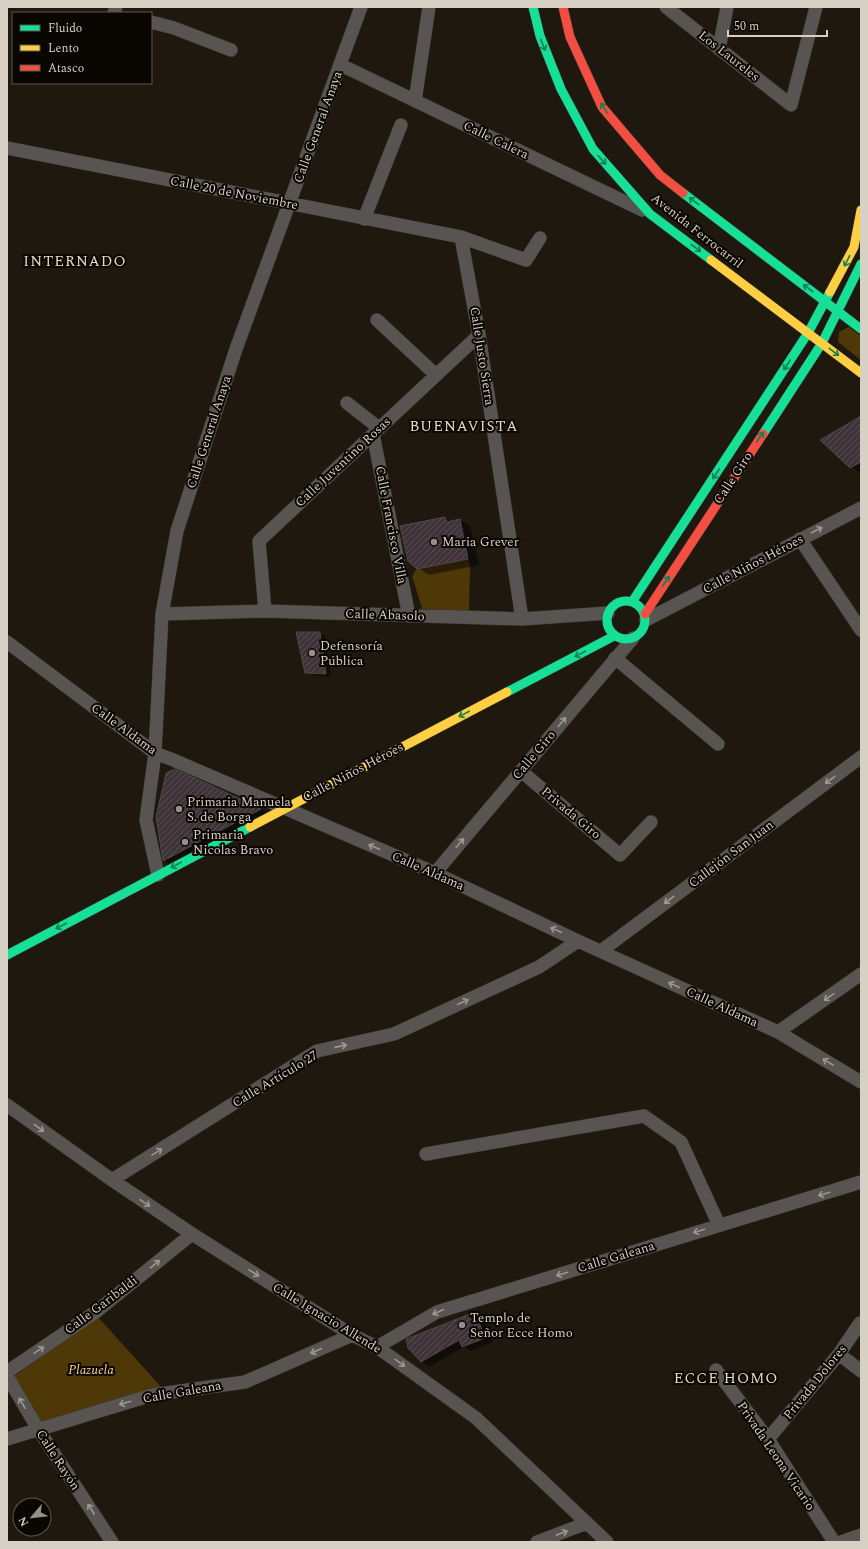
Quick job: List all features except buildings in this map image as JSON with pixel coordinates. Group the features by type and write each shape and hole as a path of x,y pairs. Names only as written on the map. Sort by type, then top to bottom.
{"street":[{"name":"Calle General Anaya","path":"158,875 146,820 155,754 162,614 177,530 236,349 361,7"},
{"path":"415,101 430,7"},
{"name":"Avenida Ferrocarril","path":"533,7 540,36 561,89 593,149 650,214 861,372"},
{"name":"Avenida Ferrocarril","path":"563,7 570,37 602,107 660,175 861,329"},
{"path":"719,49 727,7"},
{"name":"Los Laureles","path":"668,8 791,105 816,7"},
{"path":"152,22 174,28 231,50"},
{"name":"Calle Calera","path":"341,64 650,214"},
{"path":"364,219 401,125"},
{"name":"Calle 20 de Noviembre","path":"7,148 461,237 526,260 540,238"},
{"name":"Calle Giro","path":"632,602 808,333 826,302 854,247 861,210"},
{"name":"Calle Justo Sierra","path":"461,237 479,335 522,619"},
{"name":"Calle Giro","path":"645,617 822,343 861,264"},
{"path":"377,320 436,375"},
{"name":"Calle Juventino Rosas","path":"265,611 259,541 479,335"},
{"path":"347,403 376,431"},
{"name":"Calle Francisco Villa","path":"376,431 409,616"},
{"name":"Calle Niños Héroes","path":"645,617 861,508"},
{"path":"800,539 861,630"},
{"path":"627,600 632,602 638,604 645,617 643,631 633,638 620,638 614,636 608,624 608,612 616,604 627,600"},
{"name":"Calle Abasolo","path":"162,614 265,611 522,619 608,612"},
{"name":"Calle Niños Héroes","path":"7,955 284,808 614,636"},
{"name":"Calle Giro","path":"435,873 633,638"},
{"name":"Calle Aldama","path":"7,642 155,754 171,759 435,873 578,941 778,1032 861,1082"},
{"path":"615,658 718,744"},
{"name":"Callejón San Juan","path":"601,951 861,757"},
{"name":"Privada Giro","path":"521,771 620,854 651,822"},
{"name":"Calle Artículo 27","path":"112,1180 317,1051 394,1034 539,967 578,941"},
{"path":"778,1032 861,974"},
{"name":"Calle Ignacio Allende","path":"7,1105 112,1180 192,1234 352,1335 377,1346 476,1418 607,1542"},
{"path":"426,1154 644,1116 681,1142 719,1225"},
{"name":"Calle Galeana","path":"377,1346 437,1312 861,1182"},
{"name":"Calle Garibaldi","path":"7,1372 97,1310 192,1234"},
{"name":"Privada Dolores","path":"768,1439 839,1354 860,1323"},
{"name":"Calle Galeana","path":"7,1439 152,1395 245,1382 352,1335"},
{"path":"839,1354 861,1372"},
{"name":"Privada Leona Vicario","path":"716,1370 768,1439 834,1542"},
{"name":"Calle Rayón","path":"7,1376 38,1429 112,1542"},
{"path":"537,1542 587,1523"},
{"path":"841,1542 861,1535"}],"green space":[{"path":"849,327 861,336 861,360 838,342 839,332"},
{"path":"468,559 470,567 469,610 423,611 412,576 417,569"},
{"name":"Plazuela","path":"98,1317 163,1389 39,1426 13,1377"}],"traffic: fast":[{"path":"533,7 540,36 561,89 593,149 650,214 711,260"},
{"path":"683,193 861,329"},
{"path":"763,434 822,343 861,264"},
{"path":"632,602 808,333 830,292"},
{"path":"622,601 630,601 640,606 644,613 645,620 644,627 640,634 630,639 622,639 612,634 610,631 607,624 607,616 612,606 615,604 622,601"},
{"path":"507,692 614,636"},
{"path":"7,955 250,827"}],"traffic: slow":[{"path":"830,292 854,247 861,210"},
{"path":"711,260 861,373"},
{"path":"250,827 507,692"}],"traffic: jam":[{"path":"563,7 570,37 602,107 660,175 683,193"},
{"path":"645,614 763,434"}],"place":[{"name":"Maria Grever","path":"434,542"},
{"name":"Defensoría Pública","path":"312,653"},
{"name":"Primaria Manuela S. de Borga","path":"179,809"},
{"name":"Primaria Nicolas Bravo","path":"185,842"},
{"name":"Templo de Señor Ecce Homo","path":"462,1325"}],"district":[{"name":"INTERNADO","path":"75,261"},
{"name":"BUENAVISTA","path":"464,426"},
{"name":"ECCE HOMO","path":"726,1378"}]}
